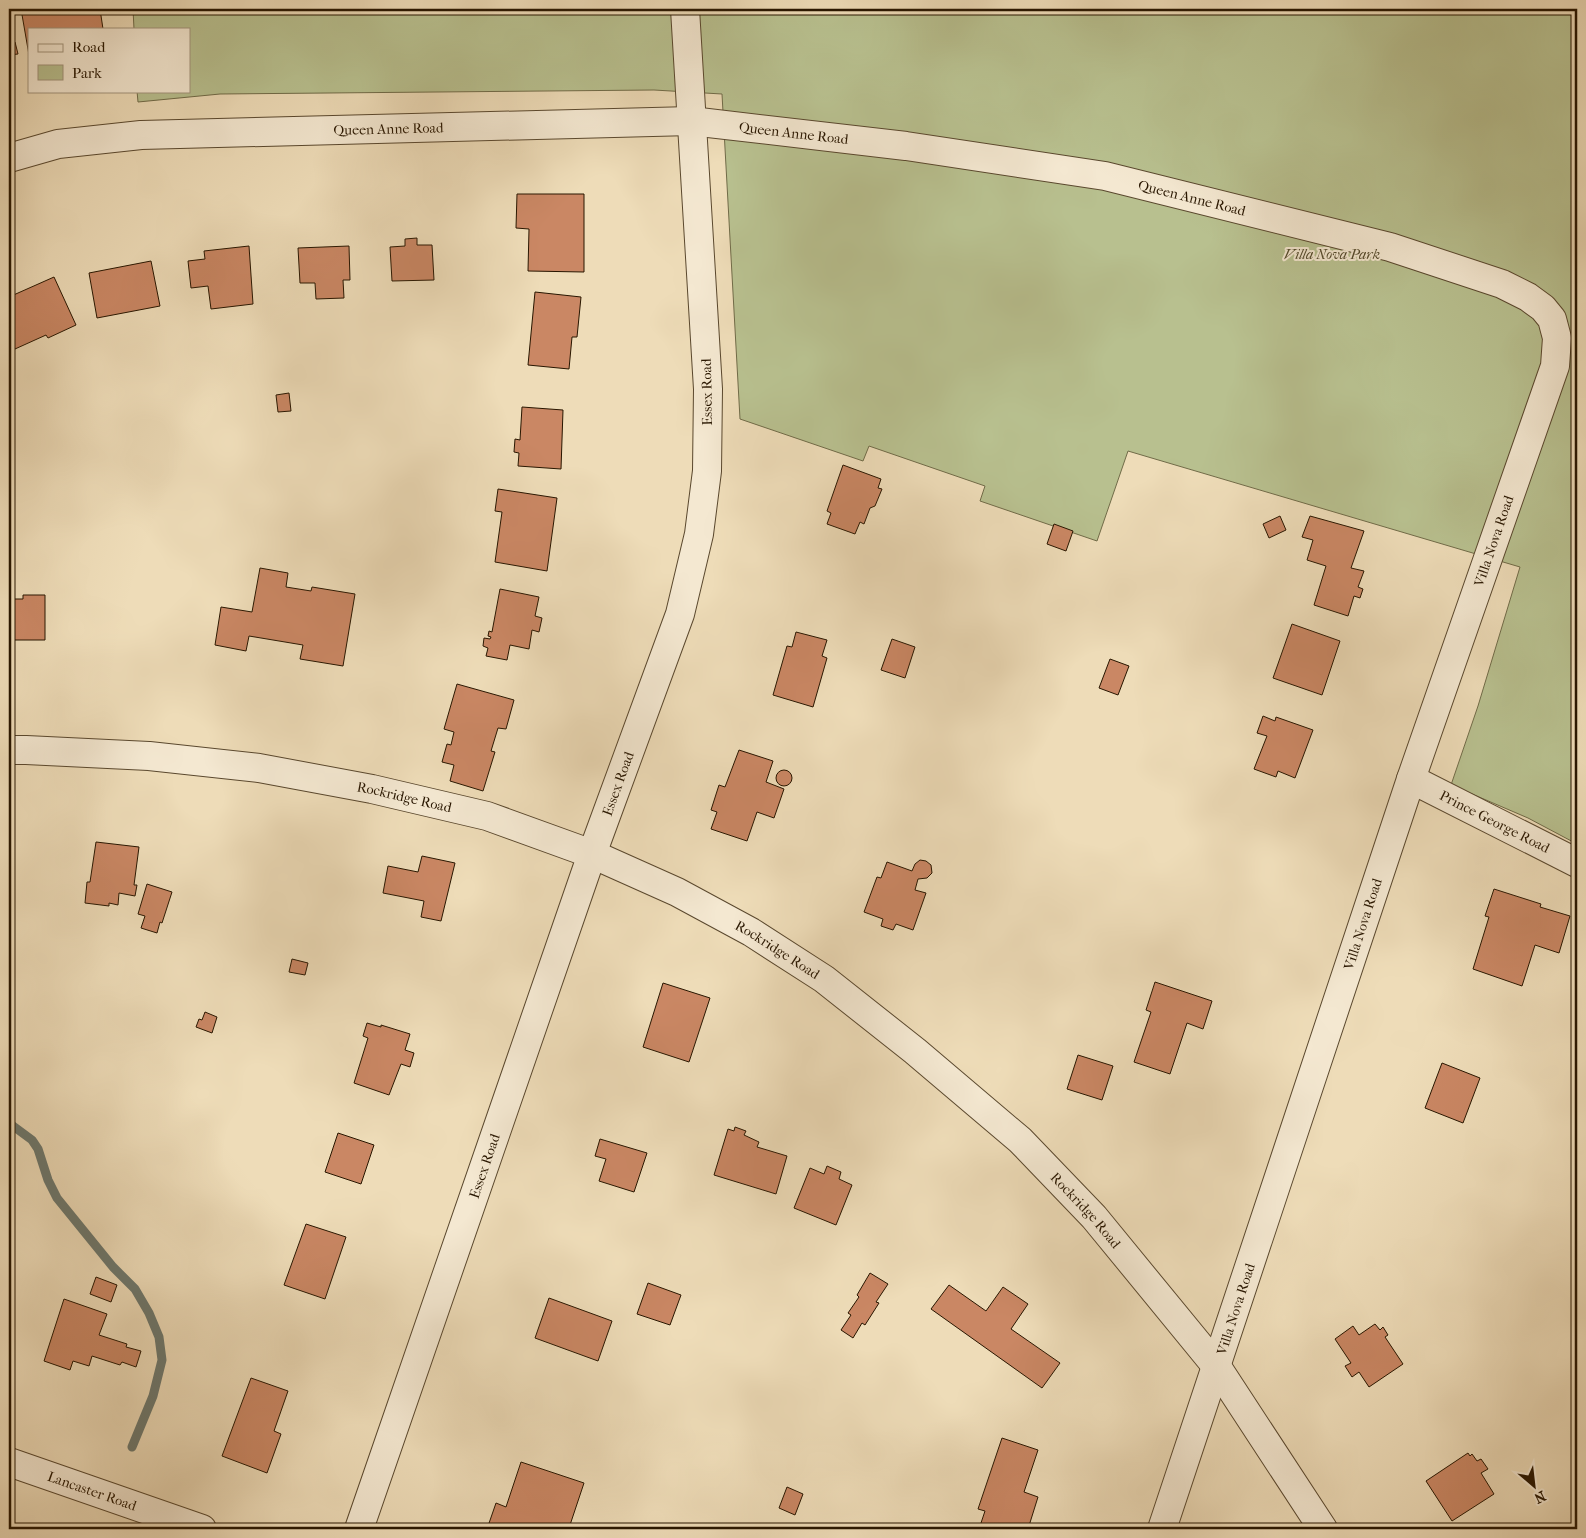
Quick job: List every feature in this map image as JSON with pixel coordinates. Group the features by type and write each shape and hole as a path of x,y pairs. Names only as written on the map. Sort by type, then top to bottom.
{"street":[{"name":"Essex Road","path":"359,1529 592,854 680,614 699,534 707,471 708,389 685,9"},
{"name":"Queen Anne Road","path":"9,158 58,144 141,135 691,121 906,146 1105,176 1390,247 1502,284 1528,297 1543,308 1552,320"},
{"name":"Villa Nova Road","path":"1162,1529 1411,779 1555,366 1557,338 1552,320"},
{"name":"Rockridge Road","path":"9,750 149,756 259,768 372,789 487,816 592,854 677,892 751,932 824,979 915,1051 1020,1140 1094,1217 1217,1367 1323,1529"},
{"name":"Prince George Road","path":"1411,779 1577,863"},
{"name":"Lancaster Road","path":"9,1462 202,1529"}],"green space":[{"name":"Villa Nova Park","path":"133,9 1577,9 1577,844 1528,818 1451,785 1478,706 1520,567 1128,451 1097,541 980,501 985,486 869,446 863,461 740,419 722,94 654,90 220,94 138,102 137,92 190,92 190,28 134,28"}],"building":[{"path":"21,9 100,9 103,28 28,28 28,49"},
{"path":"9,42 15,42 18,54 9,55"},
{"path":"517,194 584,194 584,272 528,271 529,229 516,228"},
{"path":"417,238 417,245 432,245 434,280 392,281 390,247 405,246 405,239"},
{"path":"249,246 253,304 211,309 208,286 191,288 188,261 205,259 204,251"},
{"path":"349,246 350,280 343,280 344,298 316,299 315,283 300,283 298,248"},
{"path":"151,261 160,306 97,318 89,273"},
{"path":"54,277 76,325 48,338 46,335 15,349 9,335 9,297"},
{"path":"535,292 581,297 577,337 572,337 569,369 528,365"},
{"path":"289,393 291,411 278,412 276,395"},
{"path":"522,407 563,410 561,469 518,466 519,453 514,452 515,439 520,440"},
{"path":"843,465 881,479 878,488 882,489 875,506 870,508 864,524 860,522 855,534 827,524 831,513 827,511"},
{"path":"498,489 557,498 547,571 495,562 502,512 495,511"},
{"path":"1280,516 1286,530 1269,538 1263,524"},
{"path":"1310,516 1364,531 1351,568 1364,571 1358,587 1363,589 1360,598 1354,596 1348,616 1314,605 1326,566 1307,560 1313,540 1302,537"},
{"path":"1054,524 1073,531 1066,551 1047,544"},
{"path":"260,568 288,573 286,587 311,591 312,587 355,594 343,666 300,659 303,645 249,636 246,651 215,645 221,607 252,612"},
{"path":"500,589 539,597 535,616 542,618 539,632 532,630 529,649 510,645 507,660 486,656 488,648 483,646 484,638 490,639 491,637 488,636 489,631 492,632"},
{"path":"23,595 45,595 45,640 9,640 9,599 23,599"},
{"path":"1292,624 1340,641 1322,695 1273,678"},
{"path":"796,632 827,640 822,656 827,658 813,707 773,695 787,646 792,647"},
{"path":"892,639 915,647 905,678 881,670"},
{"path":"1110,659 1129,666 1118,695 1099,688"},
{"path":"457,684 514,700 506,729 498,728 491,751 495,752 483,791 450,781 454,765 442,762 447,744 451,745 454,732 444,729"},
{"path":"1263,716 1275,721 1276,717 1313,730 1295,778 1278,771 1276,777 1254,769 1267,736 1257,733"},
{"path":"739,750 773,761 766,782 784,789 774,818 757,812 747,841 711,829 717,812 711,810 719,785 725,787"},
{"path":"781,770 787,770 792,775 790,784 781,786 776,781 776,775"},
{"path":"96,842 139,847 134,885 137,885 135,896 119,893 118,905 109,903 109,906 85,903 87,882 90,882"},
{"path":"422,856 455,863 441,921 421,917 424,901 383,893 388,866 418,872"},
{"path":"920,860 926,861 931,865 932,873 927,878 918,879 915,890 926,893 913,930 896,924 893,930 881,926 883,919 864,912 877,877 881,878 887,862 912,871 915,864"},
{"path":"147,884 172,892 157,933 141,928 145,916 138,914"},
{"path":"1494,889 1541,904 1540,907 1570,916 1559,953 1535,945 1522,986 1473,969 1489,917 1485,916"},
{"path":"292,959 308,963 305,975 289,972"},
{"path":"1155,982 1212,1001 1203,1029 1187,1023 1170,1074 1134,1062 1151,1012 1146,1010"},
{"path":"663,983 710,998 689,1062 643,1047"},
{"path":"205,1012 217,1017 212,1033 196,1027 199,1019 202,1020"},
{"path":"367,1023 381,1027 381,1025 410,1034 405,1050 414,1053 410,1067 401,1064 389,1095 354,1083 368,1038 363,1036"},
{"path":"1078,1055 1113,1066 1102,1100 1067,1089"},
{"path":"1442,1063 1480,1078 1463,1123 1425,1108"},
{"path":"735,1127 746,1131 744,1135 759,1142 757,1147 787,1156 776,1194 714,1175 728,1129 734,1131"},
{"path":"338,1133 374,1145 361,1184 325,1172"},
{"path":"600,1139 647,1153 634,1192 599,1181 606,1159 595,1156"},
{"path":"827,1166 841,1172 839,1179 852,1185 836,1225 794,1208 810,1168 824,1174"},
{"path":"306,1224 346,1237 325,1299 284,1285"},
{"path":"870,1273 888,1284 876,1302 879,1303 865,1325 862,1323 853,1338 841,1330 851,1315 848,1313 859,1297 857,1295"},
{"path":"96,1277 117,1285 111,1302 90,1294"},
{"path":"648,1283 681,1295 670,1325 637,1314"},
{"path":"949,1285 986,1311 1003,1287 1028,1304 1011,1329 1060,1363 1042,1388 931,1309"},
{"path":"549,1298 612,1321 598,1361 535,1338"},
{"path":"64,1299 107,1314 99,1335 127,1344 126,1347 141,1351 136,1367 122,1362 120,1365 92,1356 89,1366 73,1361 70,1370 44,1361"},
{"path":"1375,1324 1380,1330 1383,1327 1388,1335 1385,1337 1403,1364 1369,1387 1359,1372 1352,1377 1345,1366 1351,1363 1335,1339 1353,1326 1359,1335"},
{"path":"251,1378 288,1391 274,1431 281,1434 267,1473 222,1456"},
{"path":"1002,1438 1038,1450 1024,1492 1038,1497 1028,1529 979,1529 985,1511 978,1509"},
{"path":"1468,1453 1470,1456 1472,1454 1477,1461 1481,1459 1488,1469 1481,1473 1494,1494 1452,1521 1426,1481"},
{"path":"521,1462 584,1483 570,1525 581,1529 487,1529 496,1503 506,1507"},
{"path":"787,1487 803,1494 795,1515 779,1508"}],"waterway":[{"path":"9,1123 32,1140 38,1149 48,1180 57,1198 113,1267 135,1289 149,1313 159,1337 162,1360 153,1396 132,1447"}]}
